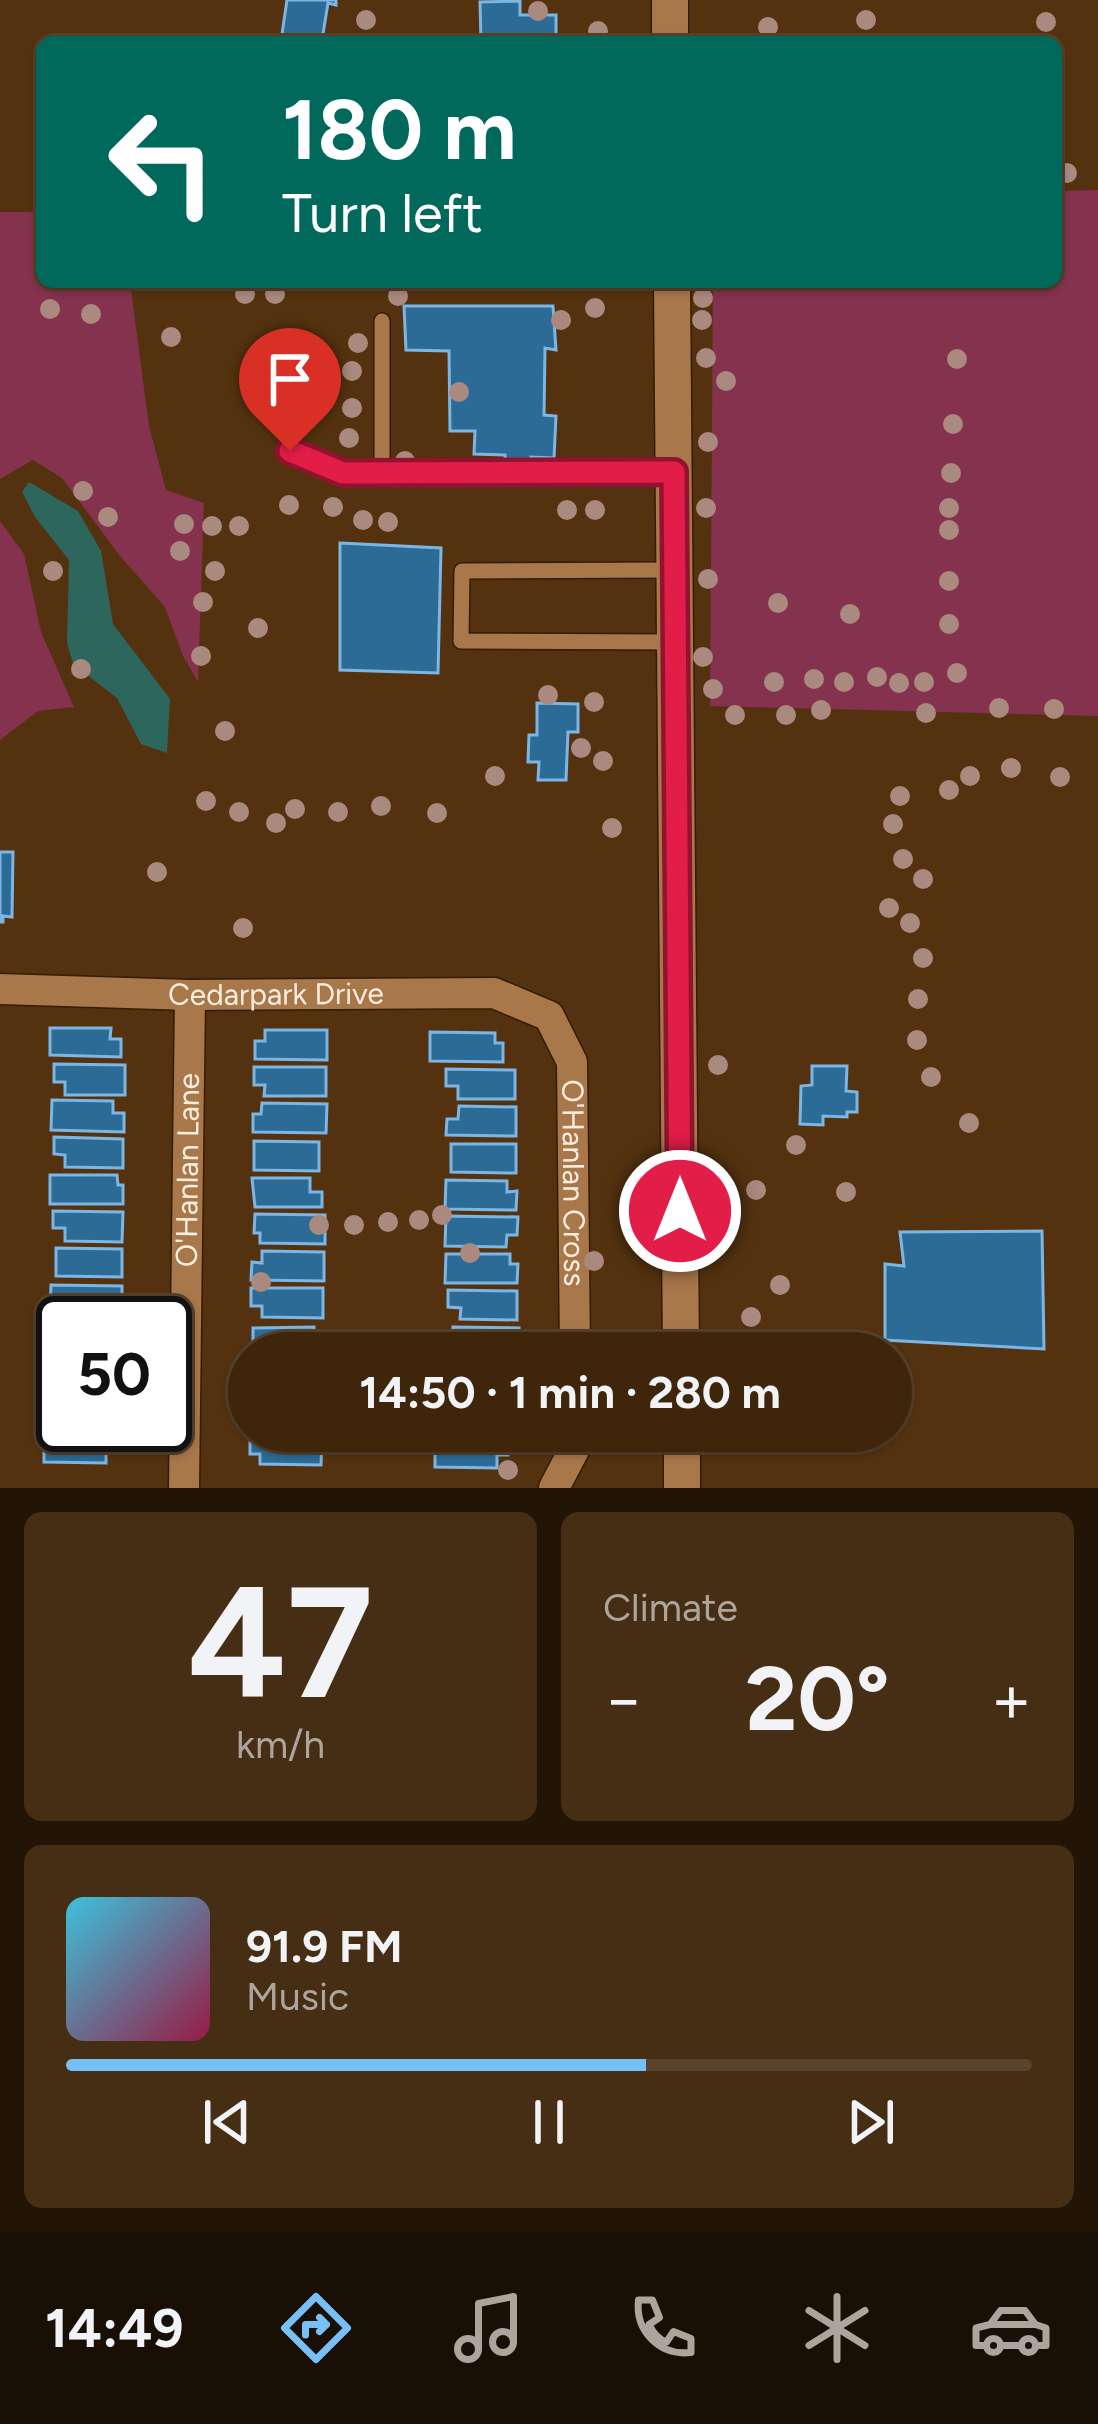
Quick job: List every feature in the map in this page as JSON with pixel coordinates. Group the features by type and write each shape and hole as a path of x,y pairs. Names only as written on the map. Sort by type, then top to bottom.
{"main road":[{"path":"670,0 670,36"},
{"path":"672,288 681,1332"},
{"path":"682,1452 682,1488"}],"street":[{"name":"Cedarpark Drive","path":"0,989 190,995 494,993 549,1016"},
{"name":"O'Hanlan Lane","path":"184,1488 190,995"},
{"name":"O'Hanlan Cross","path":"549,1016 572,1062 575,1332"},
{"path":"554,1488 573,1452"}],"lane":[{"path":"382,321 382,473"},
{"path":"290,339 290,451 343,473 674,472"},
{"path":"674,570 462,571 461,641 675,642"}],"shaded area":[{"path":"1098,190 1098,716 710,706 713,288 1062,288 1062,191"},
{"path":"0,212 36,212 36,288 131,288 149,426 166,490 204,503 198,682 165,607 62,478 33,460 0,479"},
{"path":"0,521 24,554 41,632 74,707 38,711 0,740"}],"water":[{"path":"29,482 78,511 101,551 113,624 170,699 167,753 141,744 117,698 73,664 67,643 69,560 22,492"}],"building":[{"path":"287,0 336,0 336,5 328,3 323,36 282,34"},
{"path":"520,1 520,15 556,15 556,36 481,36 480,2"},
{"path":"404,306 553,306 556,350 545,348 544,415 556,416 554,458 531,457 532,467 506,465 505,455 474,454 475,431 450,431 449,351 406,350"},
{"path":"340,543 441,548 438,673 340,670"},
{"path":"537,703 578,704 578,732 568,732 566,780 538,780 539,762 528,762 529,735 537,735"},
{"path":"0,852 13,852 12,917 3,916 3,922 0,922"},
{"path":"50,1028 111,1028 110,1039 121,1039 121,1057 50,1055"},
{"path":"265,1030 327,1030 327,1060 255,1059 255,1041 265,1041"},
{"path":"430,1032 495,1033 495,1043 503,1043 503,1062 430,1061"},
{"path":"54,1064 125,1065 125,1095 65,1095 65,1082 54,1082"},
{"path":"812,1066 847,1066 846,1091 857,1092 857,1112 847,1112 847,1117 823,1116 823,1125 800,1124 801,1086 812,1085"},
{"path":"254,1067 326,1067 326,1096 264,1096 265,1085 254,1085"},
{"path":"446,1069 515,1070 515,1099 458,1099 458,1086 446,1086"},
{"path":"52,1100 113,1101 113,1113 124,1113 124,1132 51,1130"},
{"path":"262,1103 327,1104 326,1133 253,1132 253,1114 261,1114"},
{"path":"459,1106 516,1107 516,1136 446,1135 447,1119 458,1119"},
{"path":"54,1137 123,1139 123,1168 65,1167 65,1155 54,1154"},
{"path":"254,1141 319,1142 319,1171 254,1170"},
{"path":"451,1144 516,1144 516,1173 451,1172"},
{"path":"50,1175 117,1175 118,1185 123,1185 123,1204 50,1204"},
{"path":"252,1178 310,1178 310,1192 322,1192 322,1207 255,1207"},
{"path":"446,1180 507,1181 507,1192 517,1191 516,1210 445,1209"},
{"path":"53,1211 123,1212 122,1242 65,1241 65,1228 53,1228"},
{"path":"255,1214 325,1215 325,1244 260,1243 260,1233 254,1233"},
{"path":"446,1216 518,1217 517,1235 507,1235 506,1247 445,1246"},
{"path":"1042,1231 1044,1349 912,1342 912,1332 885,1332 885,1264 904,1266 900,1232"},
{"path":"56,1248 122,1249 122,1277 56,1276"},
{"path":"262,1251 324,1252 324,1281 251,1280 252,1262 262,1263"},
{"path":"446,1254 510,1254 510,1264 518,1264 517,1283 445,1283"},
{"path":"51,1285 122,1286 122,1296 51,1296"},
{"path":"251,1288 323,1288 323,1318 262,1317 262,1306 251,1306"},
{"path":"448,1290 517,1291 517,1320 460,1319 461,1308 448,1307"},
{"path":"314,1327 314,1332 253,1332 253,1328"},
{"path":"453,1327 519,1328 519,1332 453,1332"},
{"path":"44,1452 106,1452 106,1463 44,1462"},
{"path":"321,1452 321,1465 260,1464 260,1454 250,1454"},
{"path":"435,1452 508,1452 497,1455 497,1468 435,1467"}],"route":[{"path":"290,451 343,473 674,472 680,1211"}]}
